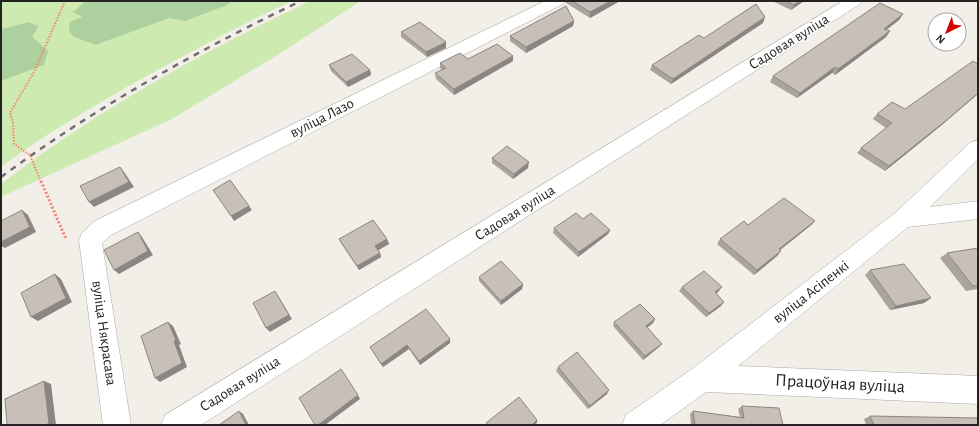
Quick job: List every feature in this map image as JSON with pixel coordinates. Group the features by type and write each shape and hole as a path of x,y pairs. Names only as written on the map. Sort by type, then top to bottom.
{"street":[{"name":"вуліца Лазо","path":"90,240 103,228 556,1"},
{"name":"Садовая вуліца","path":"175,425 854,1"},
{"name":"вуліца Асіпенкі","path":"636,425 702,378 903,219 978,147"},
{"path":"903,219 978,210"},
{"name":"вуліца Някрасава","path":"90,240 117,425"},
{"name":"Працоўная вуліца","path":"702,378 978,390"}],"path":[{"path":"65,1 36,70 10,113 14,144 30,155 67,240 90,240"}],"green space":[{"path":"1,1 86,1 74,12 82,17 96,45 169,18 185,21 228,5 233,1 292,1 209,42 127,87 47,135 1,167 1,81 44,65 31,37 39,26 29,22 1,29"},
{"path":"86,1 233,1 228,5 185,21 169,18 96,45 74,37 69,31 70,22 82,17 73,12"},
{"path":"310,1 361,1 276,56 172,119 1,197 1,184 37,157 112,107 190,62"},
{"path":"29,22 39,26 32,37 48,51 44,65 1,81 1,29"}],"building":[{"path":"572,1 611,1 590,12"},
{"path":"786,1 799,1 794,5"},
{"path":"880,3 903,14 884,29 890,31 838,69 835,67 800,93 773,76"},
{"path":"756,4 765,17 673,79 652,65 699,35 704,38"},
{"path":"566,6 574,21 526,47 510,36"},
{"path":"420,22 446,42 426,52 401,32"},
{"path":"497,44 513,56 454,89 435,73 446,68 440,63 460,53 468,59"},
{"path":"352,54 370,70 346,82 329,65"},
{"path":"973,61 978,64 978,93 889,166 861,148 892,123 877,114 892,102 905,109"},
{"path":"507,146 529,162 514,174 492,158"},
{"path":"120,167 129,182 89,202 80,186"},
{"path":"230,180 249,206 231,216 213,190"},
{"path":"784,198 815,221 779,249 781,251 757,270 720,239 744,221 748,225"},
{"path":"22,210 30,227 1,242 1,221"},
{"path":"576,213 583,219 591,213 610,230 579,252 554,228"},
{"path":"373,220 387,239 375,246 380,253 357,266 339,239"},
{"path":"138,232 148,251 114,270 104,250"},
{"path":"978,248 978,286 973,286 947,253"},
{"path":"501,261 523,284 501,301 479,277"},
{"path":"904,264 931,298 896,306 870,270"},
{"path":"704,271 722,287 715,292 724,302 709,313 682,287"},
{"path":"55,274 66,298 31,317 21,293"},
{"path":"275,291 289,315 266,328 253,303"},
{"path":"640,304 655,319 646,326 662,344 645,356 614,322"},
{"path":"426,309 450,339 419,361 407,345 381,364 370,347"},
{"path":"168,322 176,340 174,341 182,363 155,378 141,336"},
{"path":"577,352 609,390 590,406 558,367"},
{"path":"341,369 358,395 318,425 315,425 299,398"},
{"path":"44,381 49,423 46,425 7,425 5,399"},
{"path":"519,397 537,420 532,425 488,425 486,423"},
{"path":"742,406 779,408 783,425 695,425 693,411 744,418"},
{"path":"239,411 246,425 219,425"},
{"path":"870,416 978,418 978,425 874,425"}],"railway":[{"path":"1,177 73,127 147,82 223,40 301,1"}]}
